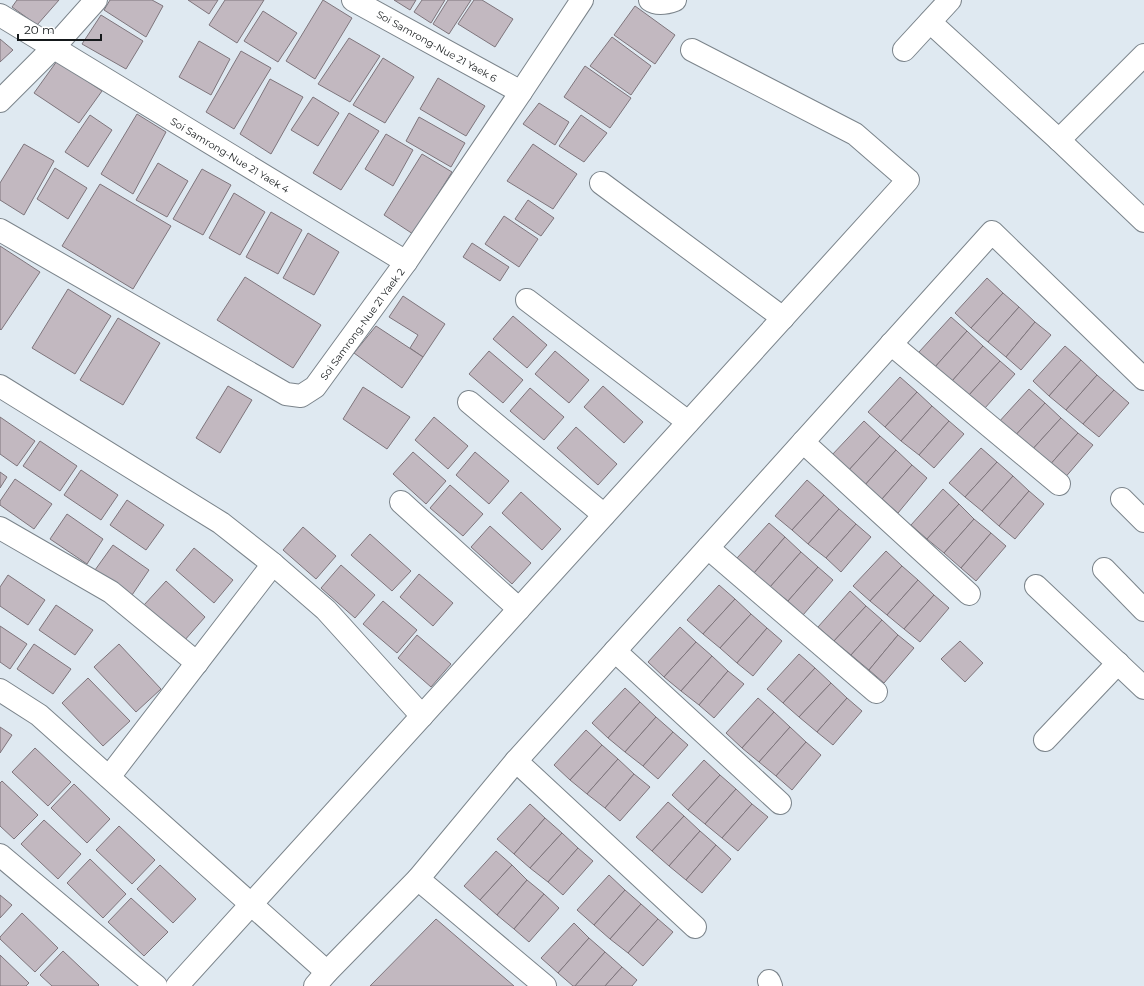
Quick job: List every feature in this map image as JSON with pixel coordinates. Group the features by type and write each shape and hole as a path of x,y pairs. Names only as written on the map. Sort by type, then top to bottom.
{"street":[{"path":"0,101 54,47 96,0"},
{"name":"Soi Samrong-Nue 21 Yaek 6","path":"353,0 521,92"},
{"name":"Soi Samrong-Nue 21 Yaek 2","path":"0,230 286,394 301,396 315,387 406,262 582,0"},
{"path":"650,0 654,2 666,3 675,0"},
{"path":"904,50 950,0"},
{"name":"Soi Samrong-Nue 21 Yaek 4","path":"0,15 406,262"},
{"path":"930,22 1059,140 1144,221"},
{"path":"177,986 908,180 855,134 692,50"},
{"path":"1059,140 1144,55"},
{"path":"601,183 783,318"},
{"path":"0,690 39,715 251,905 320,982 418,879 516,761 992,232 1144,379"},
{"path":"527,300 688,422"},
{"path":"891,344 1059,484"},
{"path":"0,386 221,523 273,564 326,610 422,716"},
{"path":"469,402 604,516"},
{"path":"804,442 969,594"},
{"path":"1122,499 1144,521"},
{"path":"401,502 519,609"},
{"path":"0,528 111,592 197,663"},
{"path":"708,548 876,692"},
{"path":"109,777 273,564"},
{"path":"1104,569 1144,610"},
{"path":"1036,586 1144,688"},
{"path":"615,651 780,803"},
{"path":"1045,740 1118,663"},
{"path":"516,761 695,927"},
{"path":"0,855 156,986"},
{"path":"418,879 545,986"}],"building":[{"path":"17,0 59,0 37,25 12,7"},
{"path":"110,0 152,0 163,6 146,37 104,10"},
{"path":"188,0 218,0 209,14"},
{"path":"225,0 264,0 237,43 209,25"},
{"path":"323,0 352,18 315,79 286,61"},
{"path":"394,0 416,0 410,10"},
{"path":"422,0 445,0 431,23 414,12"},
{"path":"448,0 471,0 449,34 433,24"},
{"path":"474,0 482,0 513,19 495,47 458,24"},
{"path":"635,6 675,35 655,64 614,35"},
{"path":"263,11 297,33 278,62 244,41"},
{"path":"101,15 143,41 126,69 82,44"},
{"path":"612,37 651,66 631,95 590,66"},
{"path":"349,38 380,56 350,102 318,84"},
{"path":"0,39 13,50 0,62"},
{"path":"199,41 230,59 211,95 179,77"},
{"path":"241,51 271,68 234,129 206,112"},
{"path":"383,58 414,77 385,123 353,105"},
{"path":"57,61 102,91 79,123 34,93"},
{"path":"585,66 631,98 610,128 564,97"},
{"path":"438,78 485,106 466,136 420,109"},
{"path":"270,79 303,97 271,154 240,134"},
{"path":"313,97 339,113 318,146 291,130"},
{"path":"539,103 569,122 555,145 523,124"},
{"path":"349,113 379,131 341,190 313,173"},
{"path":"137,114 166,132 133,194 101,174"},
{"path":"90,115 112,130 88,167 65,152"},
{"path":"581,115 607,133 584,162 559,146"},
{"path":"419,117 465,143 451,167 406,141"},
{"path":"386,134 413,150 393,186 365,169"},
{"path":"24,144 54,161 24,215 0,200 0,183"},
{"path":"533,144 577,174 553,209 507,181"},
{"path":"422,154 452,172 413,234 384,215"},
{"path":"158,163 188,181 167,217 136,200"},
{"path":"55,168 87,188 68,219 37,199"},
{"path":"202,169 231,185 203,235 173,219"},
{"path":"100,184 171,226 133,289 62,246"},
{"path":"234,193 265,212 240,255 209,238"},
{"path":"528,200 554,218 541,236 515,219"},
{"path":"271,212 302,230 278,274 246,257"},
{"path":"504,216 538,239 519,267 485,244"},
{"path":"308,233 339,252 314,295 283,278"},
{"path":"472,243 509,267 500,281 463,257"},
{"path":"0,246 40,272 1,330 0,329"},
{"path":"245,277 321,325 293,368 217,320"},
{"path":"987,278 1003,293 971,328 955,313"},
{"path":"68,289 111,316 75,374 32,348"},
{"path":"1003,293 1019,307 988,342 971,328"},
{"path":"403,296 445,324 423,357 410,348 418,335 389,317"},
{"path":"1019,307 1035,322 1006,357 988,342"},
{"path":"513,316 547,345 527,368 493,339"},
{"path":"951,317 967,331 935,367 919,352"},
{"path":"118,318 160,343 123,405 80,380"},
{"path":"1035,322 1051,335 1021,370 1006,357"},
{"path":"376,326 423,357 402,388 354,353"},
{"path":"967,331 983,346 952,381 935,367"},
{"path":"983,346 1000,361 969,395 952,381"},
{"path":"1065,346 1081,360 1049,396 1033,381"},
{"path":"489,351 523,380 503,403 469,374"},
{"path":"555,351 589,380 569,403 535,374"},
{"path":"1081,360 1097,375 1066,410 1049,396"},
{"path":"1000,361 1015,374 985,408 969,395"},
{"path":"1097,375 1114,390 1083,424 1066,410"},
{"path":"900,377 917,392 885,427 868,412"},
{"path":"228,386 252,400 220,453 196,438"},
{"path":"603,386 643,422 624,443 584,407"},
{"path":"363,387 410,417 387,449 343,419"},
{"path":"530,388 564,417 544,440 510,411"},
{"path":"1029,389 1045,403 1013,438 997,424"},
{"path":"1114,390 1129,403 1099,437 1083,424"},
{"path":"917,392 932,406 901,441 885,427"},
{"path":"1045,403 1061,418 1030,452 1013,438"},
{"path":"932,406 949,421 919,455 901,441"},
{"path":"0,417 35,441 17,466 0,454"},
{"path":"434,417 468,446 448,469 415,440"},
{"path":"1061,418 1078,433 1048,467 1030,452"},
{"path":"864,421 880,436 848,471 831,456"},
{"path":"949,421 964,434 934,468 919,455"},
{"path":"576,427 617,464 598,485 557,448"},
{"path":"1078,433 1093,445 1063,480 1048,467"},
{"path":"880,436 896,450 865,485 848,471"},
{"path":"40,441 77,466 60,491 23,466"},
{"path":"981,448 997,462 965,497 949,483"},
{"path":"896,450 912,465 882,499 865,485"},
{"path":"413,452 446,481 426,504 393,474"},
{"path":"475,452 509,481 489,504 456,475"},
{"path":"997,462 1013,476 982,511 965,497"},
{"path":"912,465 927,478 898,513 882,499"},
{"path":"81,470 118,495 101,520 64,495"},
{"path":"0,472 7,477 0,488"},
{"path":"1013,476 1029,491 999,526 982,511"},
{"path":"15,479 52,504 34,529 0,505 0,501"},
{"path":"807,480 824,495 792,530 775,516"},
{"path":"450,485 483,514 463,536 430,508"},
{"path":"943,489 959,504 927,539 911,525"},
{"path":"1029,491 1044,504 1015,539 999,526"},
{"path":"521,492 561,529 542,550 502,513"},
{"path":"824,495 839,509 808,544 792,530"},
{"path":"127,500 164,525 146,550 110,525"},
{"path":"959,504 974,519 944,553 927,539"},
{"path":"839,509 856,524 826,558 808,544"},
{"path":"67,514 103,539 87,564 50,539"},
{"path":"974,519 991,533 961,568 944,553"},
{"path":"769,523 785,537 754,573 737,558"},
{"path":"856,524 871,537 841,572 826,558"},
{"path":"490,526 531,563 512,584 471,547"},
{"path":"303,527 336,556 316,579 283,550"},
{"path":"991,533 1006,546 976,581 961,568"},
{"path":"370,534 411,571 392,591 351,555"},
{"path":"785,537 801,552 770,587 754,573"},
{"path":"113,545 149,570 132,595 95,570"},
{"path":"194,548 233,580 214,603 176,570"},
{"path":"886,551 902,566 870,601 853,586"},
{"path":"801,552 818,567 788,601 770,587"},
{"path":"341,565 375,595 355,618 321,588"},
{"path":"902,566 918,580 887,615 870,601"},
{"path":"818,567 833,580 803,615 788,601"},
{"path":"419,574 453,603 433,626 400,597"},
{"path":"8,575 45,600 28,625 0,606 0,587"},
{"path":"918,580 934,595 904,629 887,615"},
{"path":"166,581 205,617 184,641 144,605"},
{"path":"719,585 735,599 703,634 687,620"},
{"path":"850,591 866,606 834,641 818,627"},
{"path":"934,595 949,608 920,642 904,629"},
{"path":"735,599 751,614 720,648 703,634"},
{"path":"383,601 417,630 397,653 363,624"},
{"path":"56,605 93,630 75,655 39,630"},
{"path":"866,606 882,620 851,655 834,641"},
{"path":"751,614 767,628 737,663 720,648"},
{"path":"882,620 898,635 869,670 851,655"},
{"path":"0,626 27,644 10,669 0,662"},
{"path":"680,627 696,642 664,677 648,662"},
{"path":"767,628 782,641 753,676 737,663"},
{"path":"417,635 451,664 431,687 398,658"},
{"path":"898,635 914,648 884,683 869,670"},
{"path":"960,641 983,663 965,682 941,659"},
{"path":"696,642 712,656 681,691 664,677"},
{"path":"34,644 71,669 53,694 17,669"},
{"path":"119,644 161,689 136,712 94,667"},
{"path":"799,654 815,668 783,703 767,689"},
{"path":"712,656 728,671 699,705 681,691"},
{"path":"815,668 831,683 799,717 783,703"},
{"path":"728,671 744,684 714,718 699,705"},
{"path":"88,678 130,721 103,746 62,703"},
{"path":"831,683 847,698 817,732 799,717"},
{"path":"625,688 640,702 608,738 592,723"},
{"path":"758,698 774,712 742,748 726,733"},
{"path":"847,698 862,711 833,745 817,732"},
{"path":"640,702 656,717 625,752 608,738"},
{"path":"774,712 790,727 759,762 742,748"},
{"path":"656,717 673,732 643,766 625,752"},
{"path":"0,727 12,735 0,753"},
{"path":"790,727 806,742 776,776 759,762"},
{"path":"586,730 602,745 570,780 554,765"},
{"path":"673,732 688,745 658,779 643,766"},
{"path":"806,742 821,755 792,790 776,776"},
{"path":"602,745 618,759 587,794 570,780"},
{"path":"35,748 71,782 48,806 12,772"},
{"path":"618,759 634,774 605,808 587,794"},
{"path":"704,760 720,775 688,810 672,795"},
{"path":"634,774 650,787 620,821 605,808"},
{"path":"720,775 736,789 705,824 688,810"},
{"path":"2,781 38,815 14,839 0,826 0,783"},
{"path":"74,784 110,819 87,843 51,808"},
{"path":"736,789 752,804 722,838 705,824"},
{"path":"668,802 684,816 652,851 636,837"},
{"path":"530,804 545,818 514,854 497,839"},
{"path":"752,804 768,817 738,851 722,838"},
{"path":"684,816 700,831 669,866 652,851"},
{"path":"545,818 562,833 530,868 514,854"},
{"path":"44,820 81,854 58,879 21,844"},
{"path":"119,826 155,860 132,884 96,850"},
{"path":"700,831 716,845 686,880 669,866"},
{"path":"562,833 578,848 548,882 530,868"},
{"path":"716,845 731,859 702,893 686,880"},
{"path":"578,848 593,861 563,895 548,882"},
{"path":"496,851 512,865 480,900 464,886"},
{"path":"90,859 126,894 103,918 67,883"},
{"path":"160,865 196,899 173,923 137,889"},
{"path":"512,865 527,880 497,915 480,900"},
{"path":"609,875 625,890 594,925 577,910"},
{"path":"527,880 544,894 514,929 497,915"},
{"path":"625,890 641,904 610,939 594,925"},
{"path":"544,894 559,908 529,942 514,929"},
{"path":"0,895 12,905 0,918"},
{"path":"131,898 168,932 144,956 108,922"},
{"path":"641,904 658,919 628,953 610,939"},
{"path":"22,913 58,948 35,972 0,939 0,937"},
{"path":"436,919 514,986 370,986"},
{"path":"658,919 673,932 643,966 628,953"},
{"path":"574,923 589,938 558,973 541,958"},
{"path":"589,938 605,952 575,986 573,986 558,973"},
{"path":"63,951 99,985 52,986 40,975"},
{"path":"605,952 622,967 605,986 575,986"},
{"path":"0,955 29,983 26,986 0,986"},
{"path":"622,967 637,980 632,986 605,986"}]}
